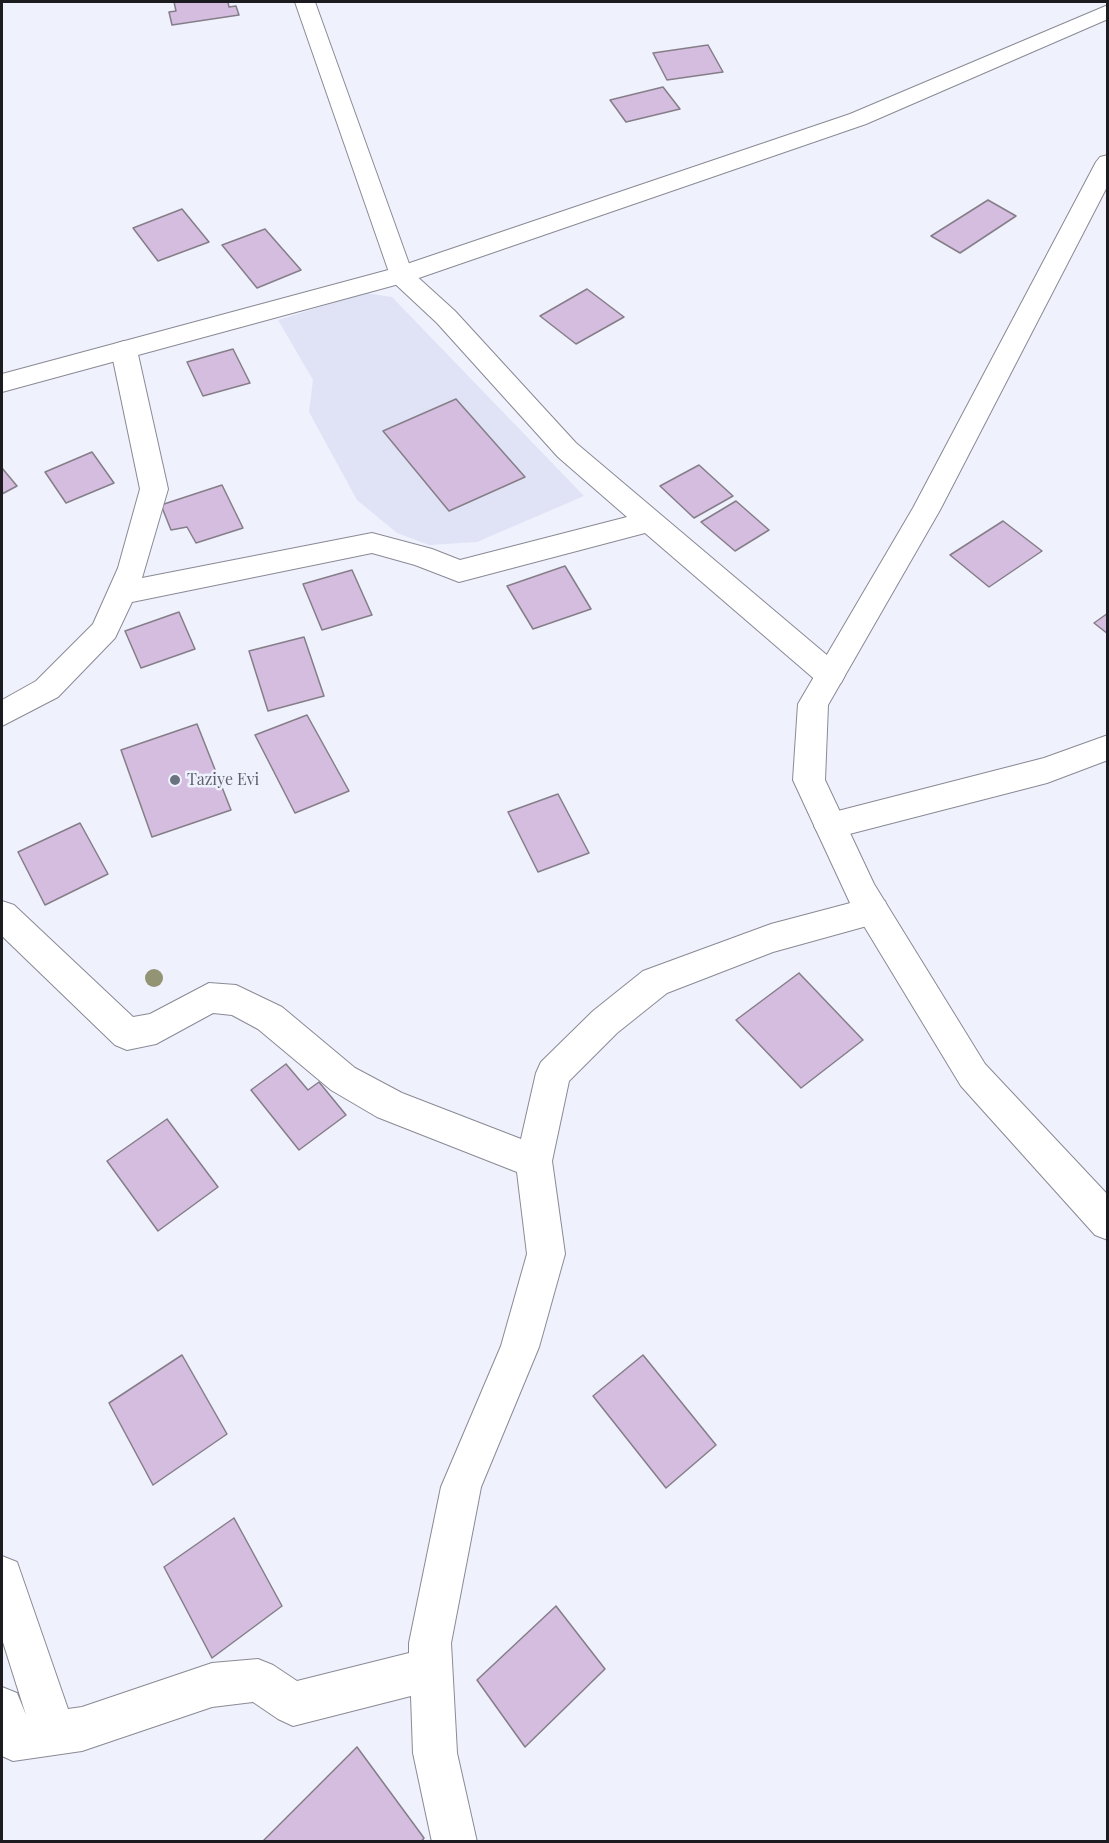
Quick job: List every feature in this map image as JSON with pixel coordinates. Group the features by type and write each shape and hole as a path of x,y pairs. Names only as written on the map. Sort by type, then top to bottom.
{"street":[{"path":"305,2 401,275 446,317 567,450 830,675"},
{"path":"2,383 401,275 858,119 1107,11"},
{"path":"1107,162 926,510 813,704 809,780 873,911 973,1075 1107,1222"},
{"path":"2,714 47,689 105,630 132,568 154,489 124,350"},
{"path":"121,593 372,543 422,556 459,571 651,521"},
{"path":"830,826 1047,770 1107,747"},
{"path":"454,1842 435,1753 430,1643 461,1487 520,1347 546,1254 534,1161 553,1073 605,1022 655,982 771,938 873,911"},
{"path":"2,915 82,995 127,1034 156,1028 209,998 236,1000 270,1018 343,1079 390,1105 534,1161"},
{"path":"2,1577 54,1733"},
{"path":"2,1708 13,1739 82,1729 212,1685 258,1680 293,1704 432,1669"}],"shaded area":[{"path":"365,293 392,297 584,496 477,542 429,545 397,533 357,500 309,412 313,380 278,320"}],"building":[{"path":"174,2 228,2 229,7 236,6 239,15 172,25 169,12 176,11"},
{"path":"708,45 723,72 667,80 653,53"},
{"path":"663,87 680,109 626,122 610,100"},
{"path":"988,200 1016,216 960,253 931,236"},
{"path":"182,209 209,242 158,261 133,228"},
{"path":"265,229 301,270 257,288 222,245"},
{"path":"587,289 624,317 576,344 540,316"},
{"path":"233,349 250,383 203,396 187,362"},
{"path":"456,399 525,477 449,511 383,431"},
{"path":"92,452 114,483 66,503 45,472"},
{"path":"699,465 733,496 694,518 660,486"},
{"path":"2,468 17,486 2,494"},
{"path":"222,485 243,528 196,543 187,527 171,530 161,505"},
{"path":"736,501 769,530 735,551 701,522"},
{"path":"1003,521 1042,551 989,587 950,555"},
{"path":"565,566 591,609 533,629 507,586"},
{"path":"352,570 372,615 322,630 303,584"},
{"path":"179,612 195,649 141,668 125,631"},
{"path":"1108,613 1108,634 1094,623"},
{"path":"304,637 324,696 268,711 249,651"},
{"path":"307,715 349,791 295,813 255,735"},
{"name":"Taziye Evi","path":"197,724 231,810 152,837 121,750"},
{"path":"558,794 589,853 538,872 508,812"},
{"path":"80,823 108,874 45,905 18,852"},
{"path":"799,973 863,1040 801,1088 736,1020"},
{"path":"286,1064 308,1090 319,1082 346,1115 299,1150 251,1090"},
{"path":"167,1119 218,1187 158,1231 107,1161"},
{"path":"182,1355 227,1434 153,1485 109,1403"},
{"path":"643,1355 716,1445 666,1488 593,1396"},
{"path":"234,1518 282,1606 212,1658 164,1567"},
{"path":"556,1606 605,1669 525,1747 477,1680"},
{"path":"357,1747 424,1838 421,1842 262,1842"}],"place":[{"name":"Taziye Evi","path":"175,780"}]}
